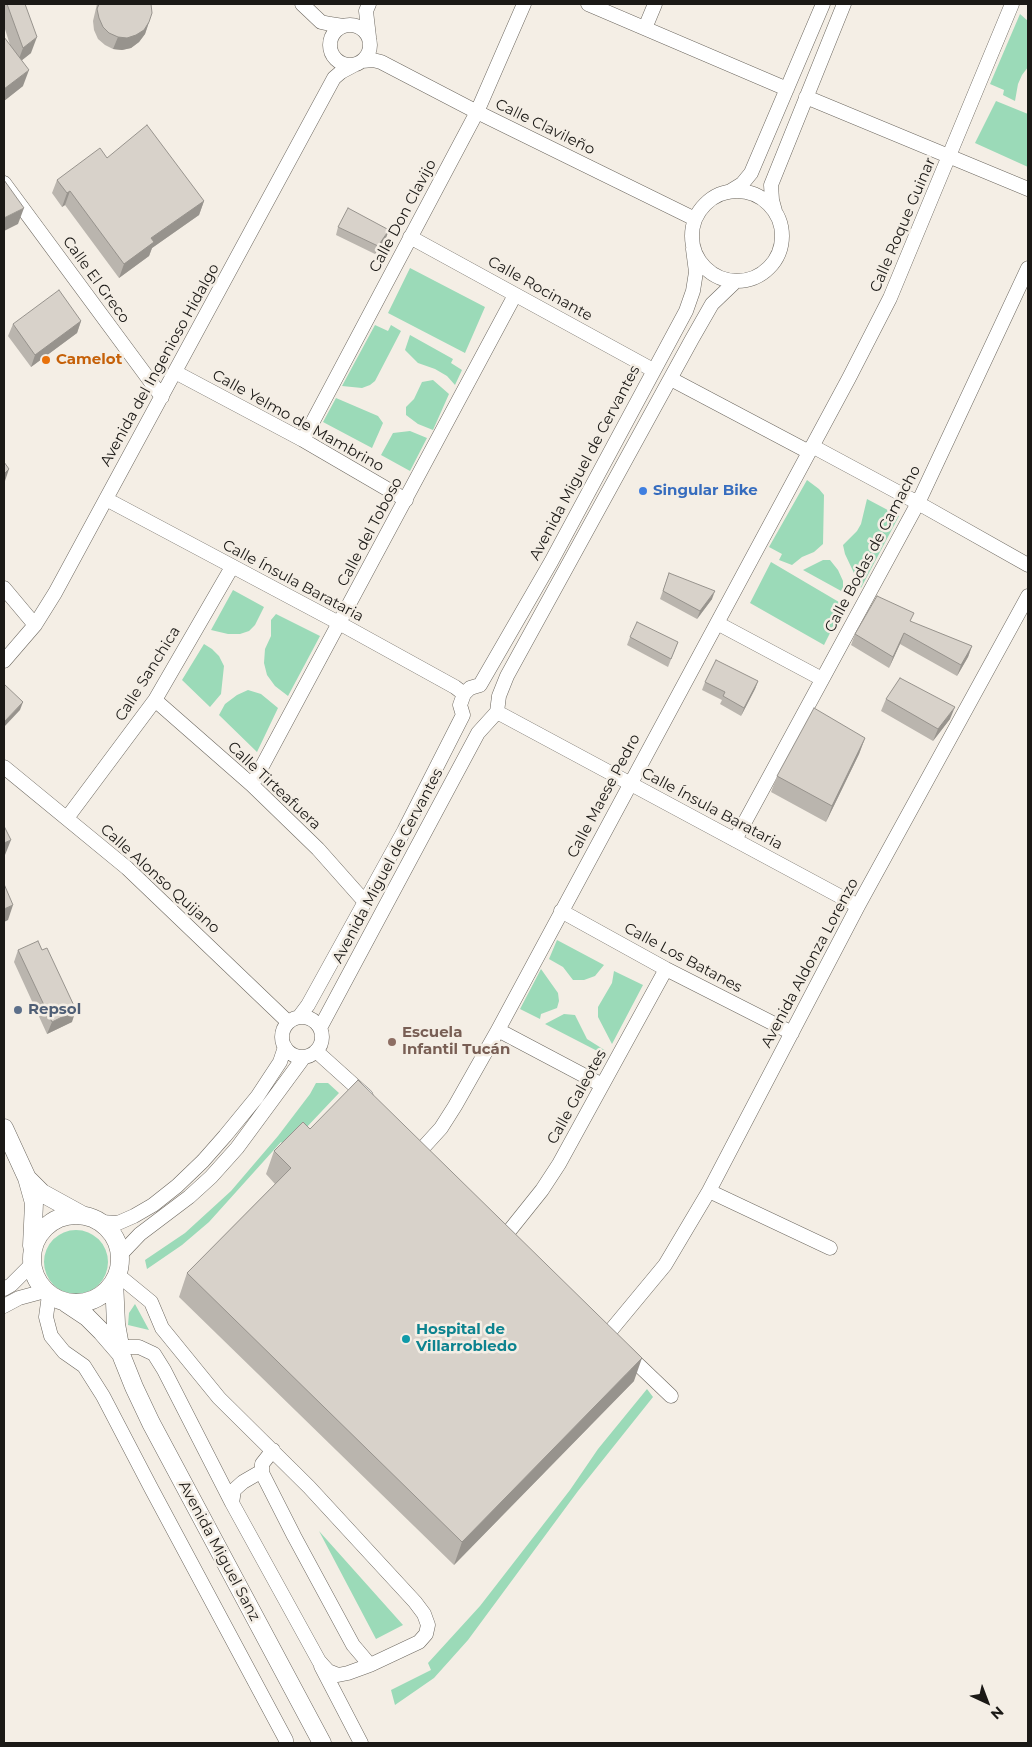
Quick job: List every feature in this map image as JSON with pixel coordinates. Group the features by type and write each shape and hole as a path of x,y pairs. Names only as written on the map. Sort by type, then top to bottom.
{"street":[{"path":"302,4 321,22 361,27 370,40 375,55 381,62"},
{"name":"Calle Don Clavijo","path":"302,440 477,112 524,4"},
{"path":"588,4 787,89"},
{"path":"645,28 655,4"},
{"path":"729,192 742,184 751,173 823,4"},
{"path":"775,212 764,200 752,193 742,191 717,195 705,204 695,219 692,233 693,249 700,263 709,272 726,280 736,281 751,279 763,274 774,262 782,241 781,226 772,200 771,186 844,4"},
{"name":"Calle Roque Guinar","path":"811,449 890,298 1012,4"},
{"path":"321,22 323,33 331,51 343,64 359,63 370,50 367,8"},
{"path":"334,78 331,51 333,33 367,8"},
{"name":"Calle Clavileño","path":"359,63 381,62 477,112 695,219"},
{"name":"Avenida del Ingenioso Hidalgo","path":"4,661 35,625 55,593 334,78 341,72 359,63"},
{"path":"806,96 1028,189"},
{"name":"Calle El Greco","path":"4,182 162,397"},
{"name":"Calle Rocinante","path":"410,236 653,370"},
{"name":"Avenida Miguel de Cervantes","path":"480,685 551,562 686,311 693,291 696,272 693,249"},
{"name":"Calle Bodas de Camacho","path":"735,840 918,503 1028,268"},
{"name":"Avenida Miguel de Cervantes","path":"320,1028 478,734 492,717 507,676 712,304 736,281"},
{"name":"Calle del Toboso","path":"252,785 516,295"},
{"name":"Calle Yelmo de Mambrino","path":"175,372 302,440 406,500"},
{"path":"671,378 918,503 1028,565"},
{"name":"Calle Maese Pedro","path":"421,1150 441,1128 498,1030 811,449"},
{"name":"Calle Ínsula Barataria","path":"106,499 339,623 455,687 464,694"},
{"name":"Calle Sanchica","path":"67,818 155,700 232,567"},
{"path":"4,588 35,625"},
{"name":"Avenida Aldonza Lorenzo","path":"671,1396 603,1331 665,1265 709,1191 858,906 1028,596"},
{"path":"717,623 822,679"},
{"path":"464,694 470,688 480,685 491,688 499,696"},
{"name":"Avenida Miguel de Cervantes","path":"294,1019 308,1005 404,830 463,715 460,705 464,694"},
{"name":"Calle Tirteafuera","path":"155,700 252,785 318,849 364,902"},
{"path":"463,715 478,723 492,717"},
{"name":"Calle Ínsula Barataria","path":"492,717 630,783 858,906"},
{"name":"Calle Alonso Quijano","path":"4,767 127,868 294,1019"},
{"name":"Calle Los Batanes","path":"561,911 666,969 792,1033"},
{"name":"Calle Galeotes","path":"506,1234 546,1184 559,1164 666,969"},
{"path":"100,1222 118,1223 134,1216 152,1205 190,1173 225,1136 257,1097 280,1062 284,1048 282,1034 294,1019 312,1019 320,1028 322,1040 238,1148 189,1197 140,1234 120,1255"},
{"path":"498,1030 602,1085"},
{"path":"284,1048 293,1055 310,1054 375,1105"},
{"path":"4,1128 27,1178 34,1203 32,1258 33,1272 38,1283 47,1293 66,1303 79,1304 91,1301 105,1293 116,1278 120,1255 113,1234 94,1218 82,1215 59,1218 47,1225 38,1235 32,1258 11,1285 4,1288"},
{"path":"27,1178 42,1193 82,1215"},
{"path":"709,1191 830,1248"},
{"path":"116,1278 146,1296 151,1302 162,1328 197,1373 219,1398 349,1530 424,1614 428,1625 426,1634 419,1642 348,1673 338,1675 328,1671 316,1656"},
{"name":"Avenida Miguel Sanz","path":"116,1278 116,1324 121,1352 151,1423 322,1743"},
{"path":"4,1306 20,1298 47,1293"},
{"path":"47,1293 46,1317 51,1336 64,1352 84,1366 103,1396 286,1743"},
{"name":"Avenida Miguel Sanz","path":"66,1303 88,1317 121,1352"},
{"path":"121,1352 139,1347 154,1354 179,1397 232,1503 316,1656 361,1743"},
{"path":"272,1450 262,1464 262,1470 269,1488 353,1646 370,1665"},
{"path":"232,1503 234,1490 262,1470"}],"green space":[{"path":"1020,14 1028,21 1028,67 1018,84 1015,101 1003,95 1004,90 990,84"},
{"path":"996,101 1028,114 1028,167 975,143"},
{"path":"410,268 485,307 465,353 388,313"},
{"path":"375,325 388,331 391,325 401,331 375,381 362,388 342,386"},
{"path":"410,335 453,359 451,363 462,370 455,385 447,376 418,363 405,350"},
{"path":"433,380 449,394 433,430 418,424 406,415 406,407 414,399 422,382"},
{"path":"336,398 378,416 383,423 372,448 323,422"},
{"path":"410,431 427,438 410,471 381,455 393,433"},
{"path":"807,480 824,495 823,544 814,552 802,557 792,565 779,560 782,554 769,547"},
{"path":"867,499 899,516 861,588 845,554 843,545 857,531 861,524"},
{"path":"823,560 830,560 838,570 843,581 843,592 803,570"},
{"path":"771,562 844,605 824,645 750,603"},
{"path":"233,590 264,607 255,625 249,631 240,634 228,634 211,630"},
{"path":"276,614 320,636 288,696 275,686 267,675 264,663 265,649 271,636 271,620"},
{"path":"204,644 219,656 224,666 221,694 210,707 182,680"},
{"path":"248,690 261,694 278,708 257,752 219,715 225,704"},
{"path":"557,940 604,965 595,976 584,980 573,980 563,967 549,959"},
{"path":"541,969 558,993 559,1001 557,1008 541,1014 540,1019 520,1009"},
{"path":"614,971 643,985 612,1044 598,1017 598,1007 612,983"},
{"path":"564,1014 575,1015 587,1039 606,1051 607,1056 545,1024"},
{"path":"316,1083 328,1083 339,1093 287,1148 281,1142 209,1222 182,1245 147,1269 145,1260 185,1233 231,1191 278,1136 310,1094"},
{"path":"76,1230 88,1232 99,1239 106,1250 108,1262 106,1274 99,1285 88,1292 76,1294 64,1292 53,1285 46,1274 44,1262 46,1250 53,1239 64,1232"},
{"path":"135,1304 149,1330 128,1325 129,1313"},
{"path":"647,1389 653,1397 578,1491 468,1640 434,1678 395,1705 391,1690 431,1670 428,1663 480,1606 570,1490 598,1449"},
{"path":"319,1531 403,1625 376,1639"}],"building":[{"path":"7,4 25,4 37,37 23,48"},
{"path":"99,4 151,4 152,13 144,30 127,38 118,37 109,33 103,27 97,9"},
{"path":"4,37 29,70 4,89"},
{"path":"147,125 204,201 151,238 154,242 124,264 70,191 67,193 57,180 100,148 107,158"},
{"path":"4,180 24,208 4,218"},
{"path":"348,208 389,230 378,246 338,227"},
{"path":"59,290 81,321 35,355 13,324"},
{"path":"4,462 9,469 4,474"},
{"path":"669,573 715,591 700,611 663,591"},
{"path":"877,596 914,613 910,621 972,646 961,665 904,633 893,657 855,634"},
{"path":"637,622 678,642 671,659 630,637"},
{"path":"716,660 758,681 744,708 723,696 725,692 705,682"},
{"path":"900,678 955,707 938,729 886,699"},
{"path":"4,684 23,702 4,722"},
{"path":"814,708 865,738 832,806 777,776"},
{"path":"4,826 11,840 4,843"},
{"path":"4,884 13,905 4,909"},
{"path":"38,941 42,950 47,948 76,1010 52,1022 18,950"},
{"name":"Hospital de Villarrobledo","path":"358,1080 642,1358 462,1542 187,1273 291,1168 274,1151 303,1122 310,1129"}],"place":[{"name":"Camelot","path":"46,360"},
{"name":"Singular Bike","path":"643,491"},
{"name":"Repsol","path":"18,1010"},
{"name":"Escuela Infantil Tucán","path":"392,1042"},
{"name":"Hospital de Villarrobledo","path":"406,1339"}]}
